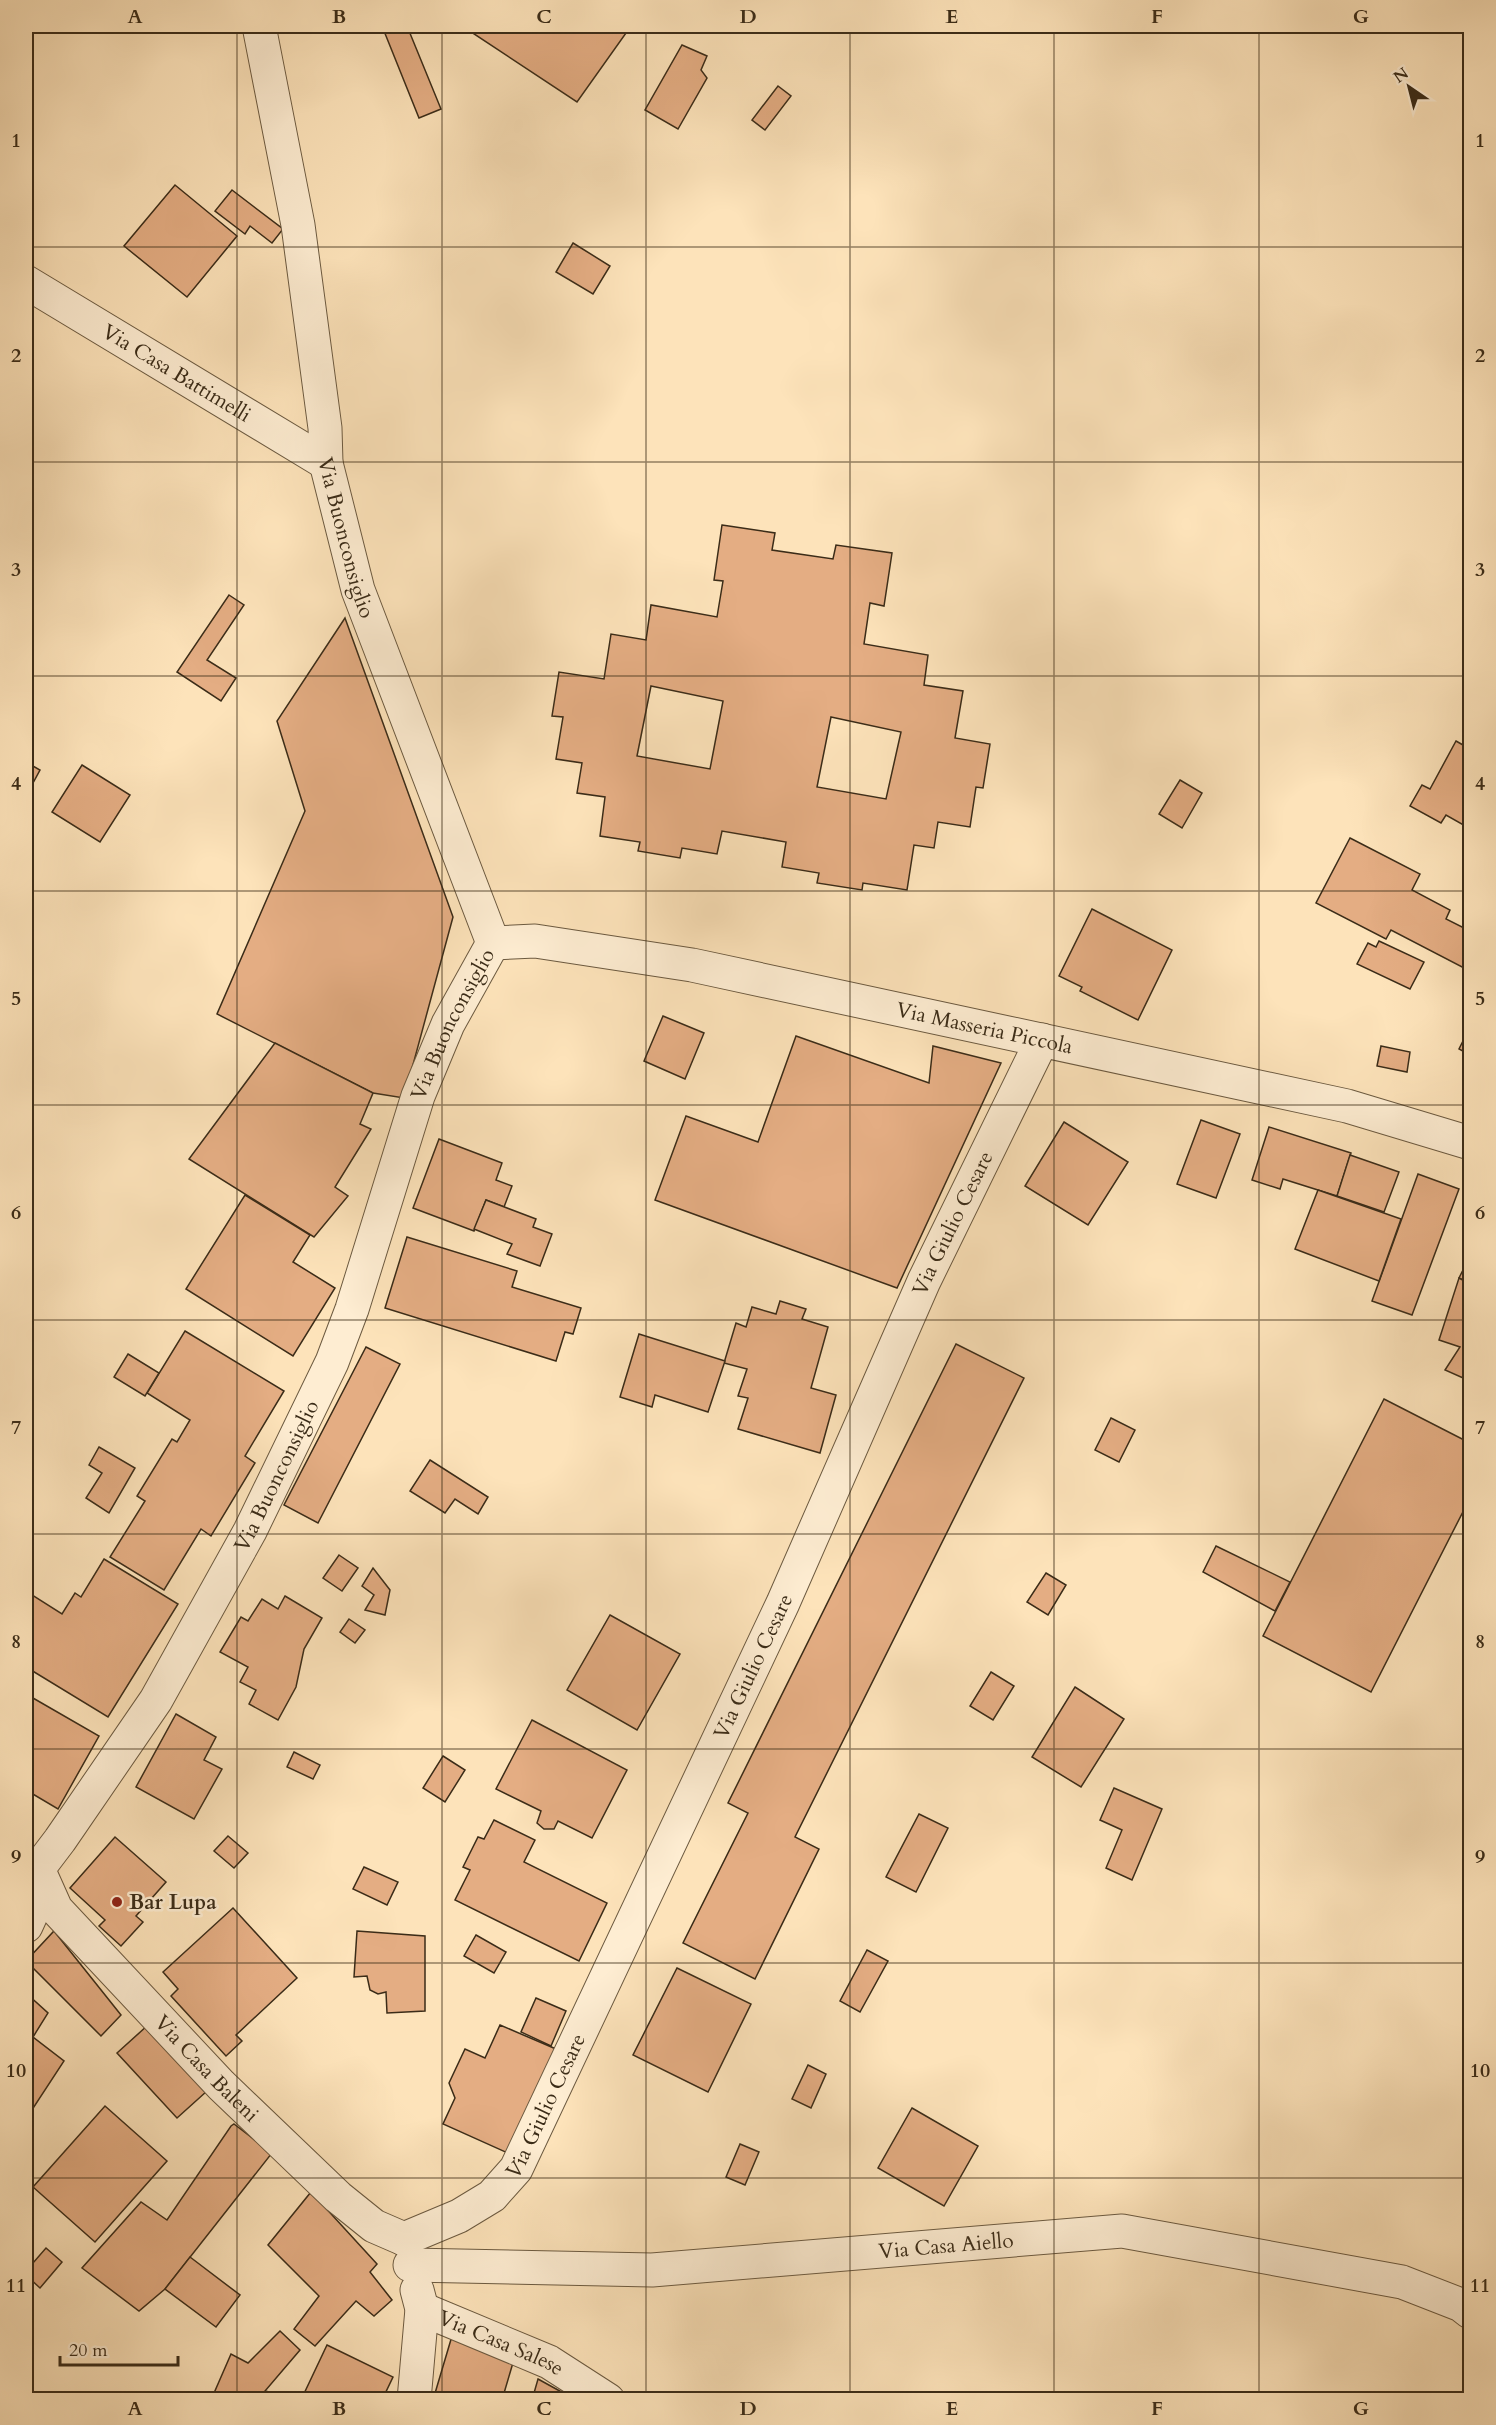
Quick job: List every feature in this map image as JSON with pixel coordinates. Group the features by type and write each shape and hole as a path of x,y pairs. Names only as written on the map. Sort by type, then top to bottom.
{"street":[{"name":"Via Buonconsiglio","path":"32,1866 60,1840 156,1700 250,1531 332,1362 352,1309 417,1096 448,1024 493,943 358,590 326,463 325,428 298,225 259,26"},
{"name":"Via Casa Battimelli","path":"26,282 326,463"},
{"name":"Via Masseria Piccola","path":"493,943 535,942 692,965 1347,1106 1470,1143"},
{"name":"Via Giulio Cesare","path":"407,2252 492,2196 516,2169 783,1603 924,1281 1042,1040"},
{"path":"26,1926 36,1904 32,1866"},
{"name":"Via Casa Baleni","path":"32,1866 56,1909 221,2085 338,2197 407,2252"},
{"name":"Via Casa Aiello","path":"407,2252 652,2270 1122,2231 1402,2282 1461,2305 1470,2312"},
{"path":"407,2252 422,2309 414,2400"},
{"name":"Via Casa Salese","path":"422,2309 549,2362 609,2400"}],"building":[{"path":"382,26 407,26 441,109 419,118"},
{"path":"462,26 631,26 577,102"},
{"path":"682,45 707,56 701,70 707,78 678,129 645,110"},
{"path":"778,86 791,96 765,130 752,120"},
{"path":"175,185 237,236 187,297 124,246"},
{"path":"232,190 283,229 272,243 250,226 245,234 215,211"},
{"path":"573,243 610,266 593,294 556,272"},
{"path":"722,525 775,533 772,550 833,559 836,545 892,553 884,606 870,603 864,644 928,655 924,685 963,691 955,738 990,744 983,788 976,787 970,827 938,822 934,848 914,845 907,890 863,883 862,890 817,883 819,873 782,867 786,842 722,831 717,854 682,848 680,858 638,851 640,842 600,836 605,797 577,793 582,763 556,759 563,717 552,716 559,672 604,679 611,634 646,640 651,605 717,617 723,581 714,580","holes":["651,686 723,701 710,769 637,756","831,717 901,732 886,799 817,787"]},
{"path":"229,595 244,605 207,660 236,678 221,701 177,672"},
{"path":"345,618 453,917 404,1098 373,1093 217,1014 305,811 277,721"},
{"path":"1456,741 1470,749 1470,840 1464,837 1469,828 1446,815 1441,823 1410,806 1422,785 1430,789"},
{"path":"26,762 40,770 26,796"},
{"path":"82,765 130,795 100,842 52,812"},
{"path":"1180,780 1202,793 1182,828 1159,814"},
{"path":"1350,838 1420,874 1412,890 1450,910 1446,919 1470,931 1470,955 1464,968 1391,930 1386,939 1316,903"},
{"path":"1092,909 1172,950 1138,1020 1080,991 1082,987 1059,976"},
{"path":"1379,941 1424,962 1410,989 1357,964 1368,943 1376,947"},
{"path":"663,1016 704,1033 685,1079 644,1061"},
{"path":"1470,1027 1470,1055 1459,1049"},
{"path":"796,1036 929,1083 933,1046 1001,1063 897,1288 655,1200 686,1116 758,1142"},
{"path":"275,1043 373,1093 360,1124 371,1129 335,1187 348,1196 314,1237 189,1159"},
{"path":"1381,1046 1410,1052 1407,1072 1377,1066"},
{"path":"1201,1120 1240,1134 1216,1198 1177,1184"},
{"path":"1064,1122 1128,1162 1088,1225 1025,1186"},
{"path":"1269,1127 1351,1153 1337,1196 1283,1179 1280,1189 1252,1180"},
{"path":"439,1139 502,1163 496,1180 512,1186 504,1207 486,1200 474,1231 413,1208"},
{"path":"1350,1155 1399,1172 1384,1212 1337,1196"},
{"path":"1418,1174 1459,1189 1412,1315 1372,1301"},
{"path":"1318,1190 1401,1219 1379,1281 1295,1249"},
{"path":"245,1195 310,1235 293,1262 335,1288 293,1356 186,1289"},
{"path":"486,1200 536,1219 533,1227 552,1234 540,1266 507,1254 512,1244 474,1229"},
{"path":"407,1237 517,1271 512,1287 581,1308 573,1334 565,1332 556,1361 385,1308"},
{"path":"1470,1256 1470,1284 1459,1278"},
{"path":"1459,1278 1470,1284 1470,1381 1445,1370 1460,1347 1439,1340"},
{"path":"780,1301 806,1309 802,1319 828,1327 811,1388 836,1395 820,1453 738,1429 748,1398 738,1396 747,1369 724,1363 736,1323 746,1327 752,1307 776,1314"},
{"path":"185,1331 284,1391 245,1456 255,1463 211,1536 201,1529 164,1590 110,1557 145,1501 137,1496 172,1439 177,1442 190,1420 147,1393"},
{"path":"639,1334 725,1361 708,1412 655,1395 652,1407 620,1397"},
{"path":"956,1344 1024,1378 795,1837 819,1849 755,1979 683,1943 748,1813 728,1803"},
{"path":"366,1347 400,1364 318,1523 284,1505"},
{"path":"128,1354 159,1373 145,1396 114,1377"},
{"path":"1384,1399 1470,1443 1470,1498 1371,1692 1263,1636"},
{"path":"1111,1418 1135,1430 1119,1462 1095,1450"},
{"path":"99,1447 135,1468 109,1513 86,1498 102,1473 89,1465"},
{"path":"430,1460 488,1497 478,1514 455,1499 445,1513 410,1491"},
{"path":"1216,1546 1290,1582 1275,1611 1203,1572"},
{"path":"339,1555 358,1568 342,1591 323,1578"},
{"path":"104,1559 178,1604 108,1717 26,1667 26,1591 62,1614 75,1593 81,1597"},
{"path":"373,1568 390,1590 385,1615 365,1610 374,1595 362,1586"},
{"path":"1046,1573 1066,1585 1048,1615 1027,1602"},
{"path":"285,1596 322,1618 304,1649 296,1687 278,1720 249,1704 256,1690 240,1682 248,1667 220,1652 241,1617 248,1621 262,1599 278,1609"},
{"path":"610,1615 680,1654 637,1730 567,1690"},
{"path":"349,1619 365,1630 355,1643 340,1632"},
{"path":"991,1672 1014,1686 993,1720 970,1706"},
{"path":"1075,1687 1124,1719 1081,1787 1032,1757"},
{"path":"26,1694 99,1736 58,1809 26,1790 26,1769 33,1756 26,1752"},
{"path":"176,1714 216,1737 204,1760 222,1769 194,1819 136,1787"},
{"path":"532,1720 627,1770 592,1838 558,1821 554,1829 544,1829 537,1823 541,1811 496,1789"},
{"path":"294,1752 320,1765 313,1779 287,1767"},
{"path":"443,1756 465,1770 445,1802 423,1788"},
{"path":"1114,1788 1162,1809 1132,1880 1106,1868 1122,1830 1100,1820"},
{"path":"919,1814 948,1828 916,1892 886,1877"},
{"path":"494,1820 535,1840 524,1862 607,1903 579,1961 455,1900 470,1870 463,1867 478,1837 484,1839"},
{"path":"228,1836 248,1853 234,1868 214,1851"},
{"name":"Bar Lupa","path":"115,1837 166,1882 136,1916 143,1922 121,1946 99,1926 105,1920 70,1888"},
{"path":"364,1867 398,1882 387,1905 353,1889"},
{"path":"233,1908 297,1978 236,2035 242,2041 226,2056 171,1996 178,1989 163,1972"},
{"path":"54,1931 121,2015 101,2036 26,1961"},
{"path":"357,1931 425,1936 425,2011 387,2013 386,1992 378,1994 370,1990 367,1976 354,1977"},
{"path":"476,1935 506,1952 494,1973 464,1956"},
{"path":"867,1950 888,1961 860,2012 840,2001"},
{"path":"677,1968 751,2004 708,2092 633,2055"},
{"path":"26,1993 48,2013 33,2037 64,2061 26,2119"},
{"path":"536,1998 566,2011 551,2046 521,2032"},
{"path":"148,2025 207,2091 177,2118 117,2053"},
{"path":"500,2025 556,2049 510,2154 443,2124 455,2098 449,2083 465,2049 485,2058"},
{"path":"808,2065 826,2074 811,2108 792,2099"},
{"path":"105,2106 167,2161 95,2242 33,2187"},
{"path":"912,2108 978,2146 944,2206 878,2168"},
{"path":"234,2124 272,2153 165,2289 139,2311 82,2268 141,2202 167,2220"},
{"path":"740,2144 759,2152 745,2185 726,2177"},
{"path":"311,2192 377,2264 370,2272 392,2300 374,2316 356,2301 315,2346 294,2329 319,2296 268,2245"},
{"path":"46,2248 62,2262 40,2288 26,2275 26,2271"},
{"path":"190,2257 240,2295 216,2327 165,2289"},
{"path":"280,2331 300,2350 265,2391 282,2395 280,2400 211,2400 231,2354 248,2363"},
{"path":"452,2336 515,2356 502,2400 433,2400"},
{"path":"327,2345 393,2377 382,2400 301,2400"},
{"path":"538,2379 567,2395 566,2400 532,2400"}],"place":[{"name":"Bar Lupa","path":"117,1902"}]}
